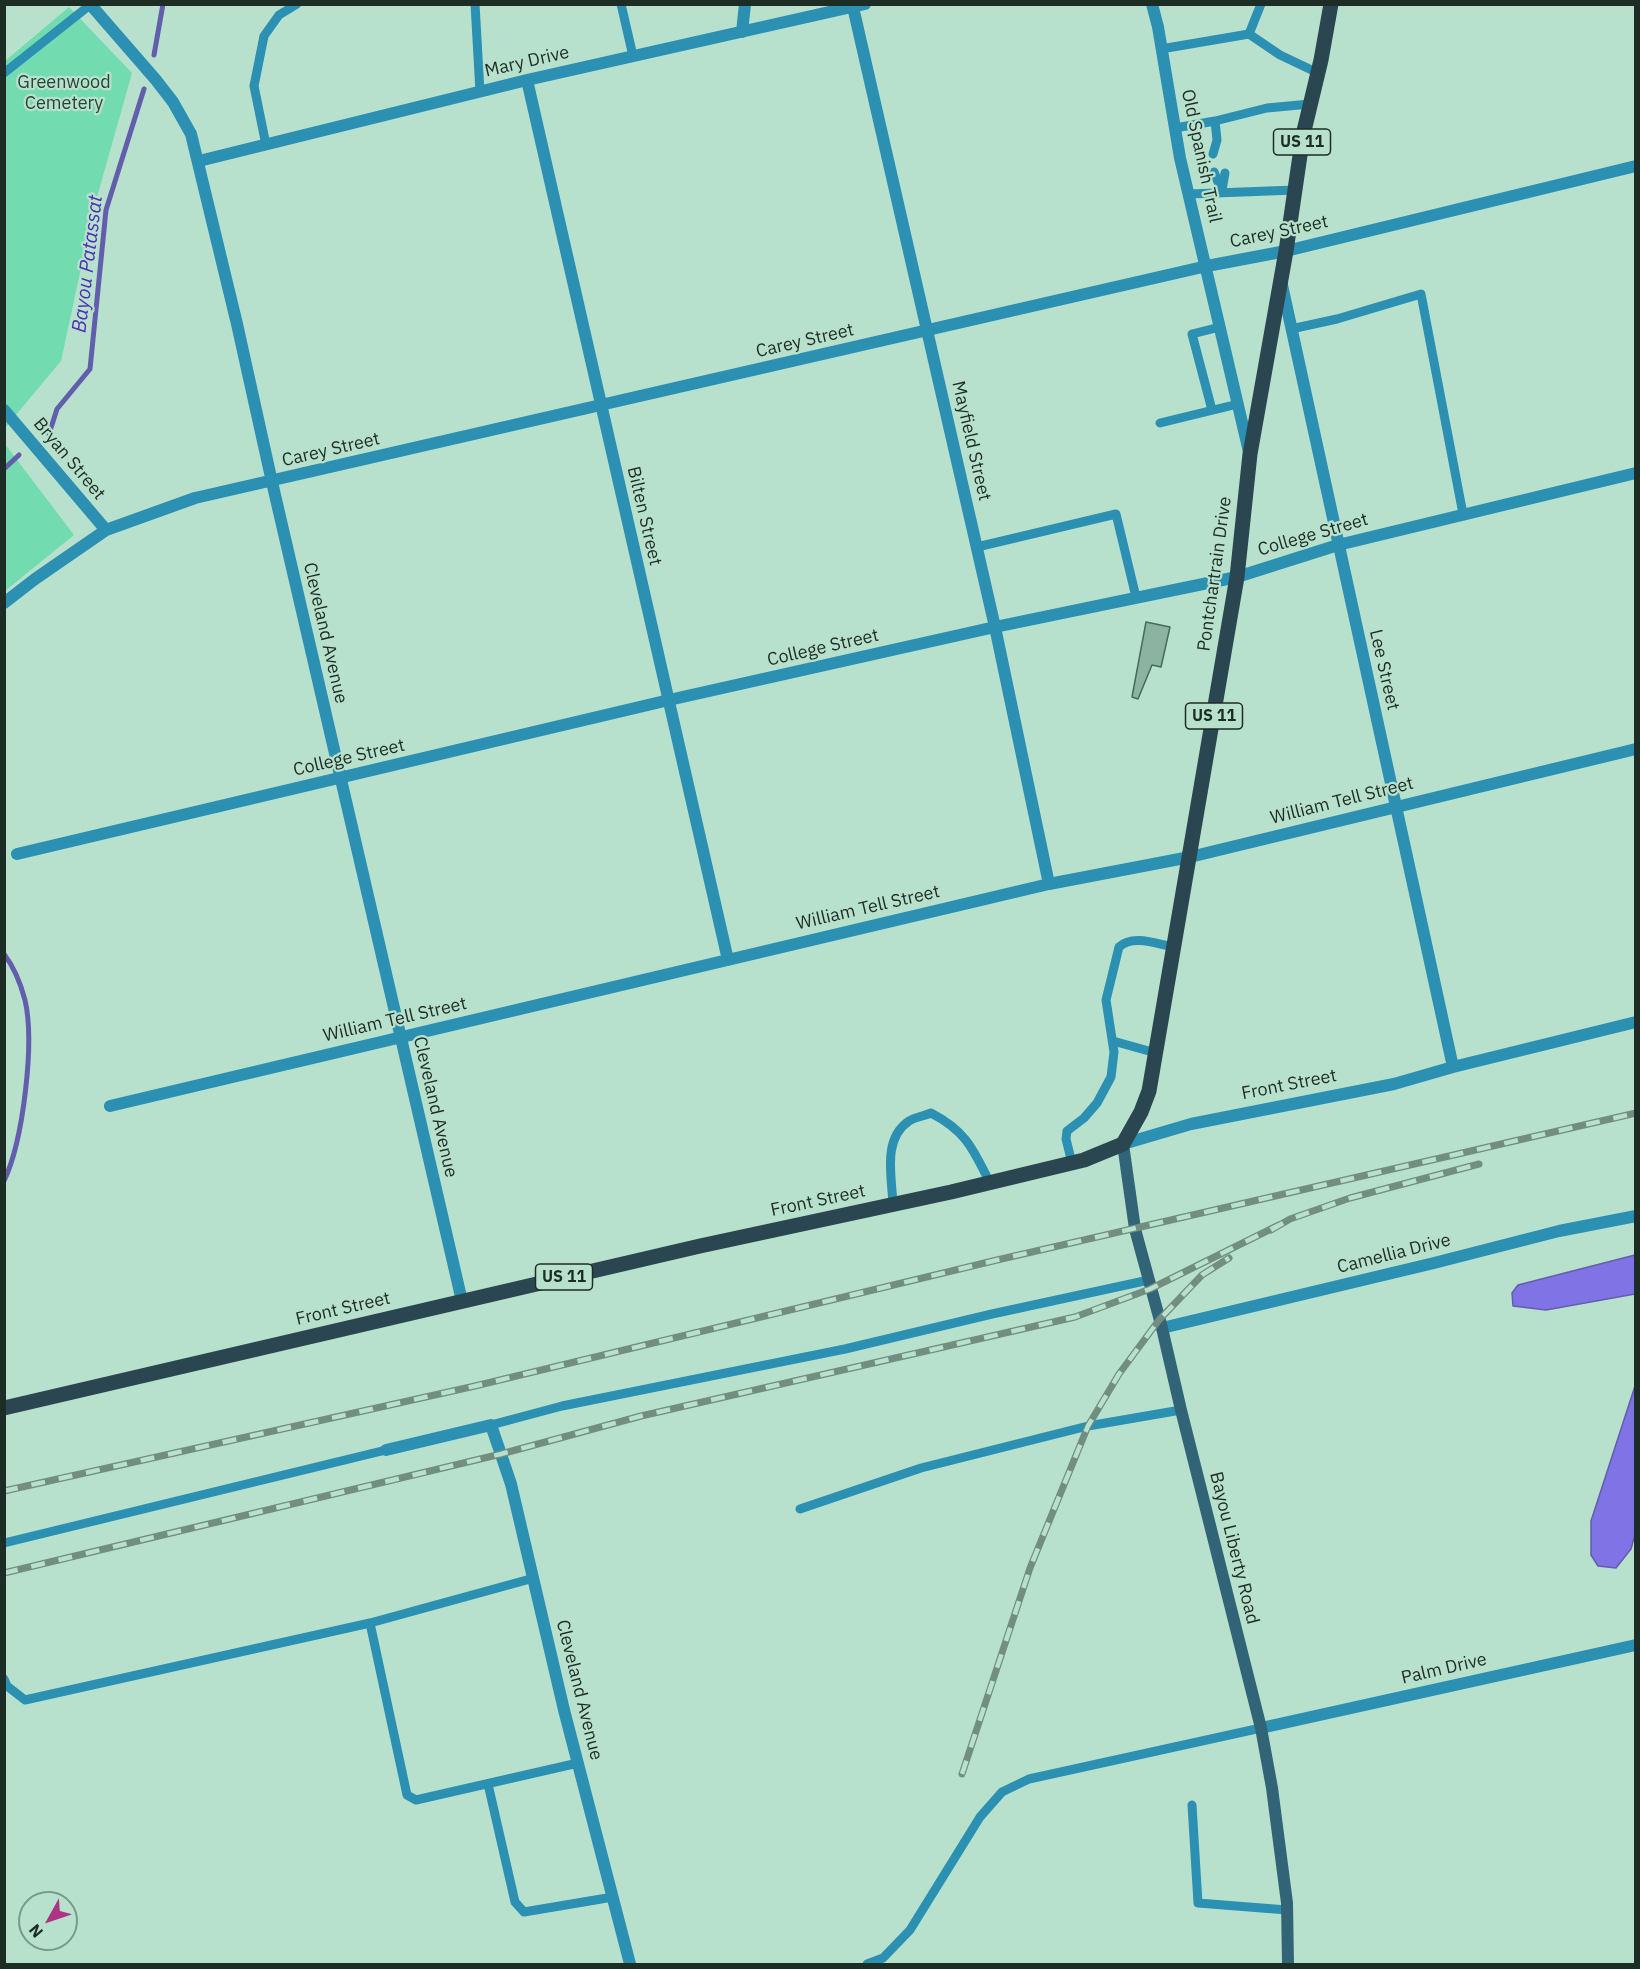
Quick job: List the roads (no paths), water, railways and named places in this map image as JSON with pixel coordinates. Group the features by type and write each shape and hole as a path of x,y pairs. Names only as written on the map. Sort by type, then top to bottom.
{"main road":[{"name":"Pontchartrain Drive","path":"1123,1144 1141,1112 1149,1090 1156,1053 1237,577 1250,454 1286,250 1303,135 1331,4"},
{"name":"Front Street","path":"4,1408 700,1246 990,1183 1072,1163 1123,1144"},
{"name":"Bayou Liberty Road","path":"1123,1144 1135,1229 1162,1328 1261,1728 1272,1788 1287,1910 1288,1965"}],"street":[{"path":"742,32 745,4"},
{"name":"Old Spanish Trail","path":"1152,4 1174,128 1250,454"},
{"name":"Cleveland Avenue","path":"90,5 173,102 191,134 462,1301"},
{"name":"Mary Drive","path":"199,162 527,80 859,6"},
{"name":"Mayfield Street","path":"859,6 1049,884"},
{"name":"Bilten Street","path":"527,80 728,960"},
{"name":"Carey Street","path":"4,603 106,530 195,498 1207,266 1286,250 1635,166"},
{"name":"Lee Street","path":"1281,280 1454,1066"},
{"name":"Bryan Street","path":"4,410 106,530"},
{"name":"College Street","path":"17,854 669,700 995,627 1237,577 1338,545 1635,473"},
{"name":"William Tell Street","path":"110,1106 1049,884 1190,856 1635,749"},
{"name":"Front Street","path":"1123,1144 1191,1125 1394,1084 1454,1066 1635,1022"},
{"name":"Camellia Drive","path":"1162,1328 1559,1231 1635,1216"},
{"path":"386,1450 491,1425"},
{"name":"Cleveland Avenue","path":"491,1425 512,1484 578,1763 630,1965"},
{"name":"Palm Drive","path":"1261,1728 1635,1645"}],"lane":[{"path":"266,145 254,86 264,36 279,15 297,4"},
{"path":"475,4 480,92"},
{"path":"621,4 633,56"},
{"path":"1249,34 1261,4"},
{"path":"4,73 90,5"},
{"path":"1161,49 1249,34 1280,55 1318,73"},
{"path":"1174,128 1267,108 1310,104"},
{"path":"1214,154 1217,140 1215,121"},
{"path":"1217,140 1224,153"},
{"path":"1214,172 1222,192"},
{"path":"1222,192 1225,173"},
{"path":"1189,194 1295,190"},
{"path":"1291,329 1337,319 1421,294 1463,514"},
{"path":"1212,410 1192,334 1220,327"},
{"path":"1160,423 1238,404"},
{"path":"976,547 1116,514 1136,597"},
{"path":"1072,1163 1066,1134 1070,1128 1084,1118 1106,1090 1112,1077 1114,1052 1106,1000 1119,946 1125,941 1133,940 1174,947"},
{"path":"1113,1041 1156,1053"},
{"path":"894,1205 890,1153 896,1132 910,1120 931,1113 948,1122 972,1146 990,1183"},
{"path":"491,1425 562,1406 845,1349 1149,1280"},
{"path":"800,1509 921,1468 1088,1426 1181,1410"},
{"path":"4,1543 386,1450"},
{"path":"4,1679 6,1686 26,1700 370,1623 534,1578"},
{"path":"370,1623 407,1795 416,1800 578,1763"},
{"path":"867,1965 883,1958 910,1930 980,1817 1002,1792 1029,1779 1261,1728"},
{"path":"488,1784 515,1902 524,1912 613,1897"},
{"path":"1192,1805 1198,1903 1287,1910"}],"waterway":[{"name":"Bayou Patassat","path":"154,55 163,4"},
{"name":"Bayou Patassat","path":"49,434 57,409 90,369 106,210 144,89"},
{"name":"Bayou Patassat","path":"4,469 19,455"},
{"name":"Bayou Patassat","path":"4,954 17,976 25,1000 29,1041 22,1117 11,1164 4,1181"}],"railway":[{"path":"4,1491 475,1386 997,1260 1636,1113"},
{"path":"1271,1230 1290,1219 1350,1198 1479,1164"},
{"path":"4,1573 501,1454 641,1416 1075,1317 1150,1289 1279,1225"},
{"path":"962,1774 1030,1568 1088,1426 1119,1374 1159,1320 1202,1275 1229,1258"}],"park label":[{"name":"Greenwood Cemetery","path":"64,94"}]}
